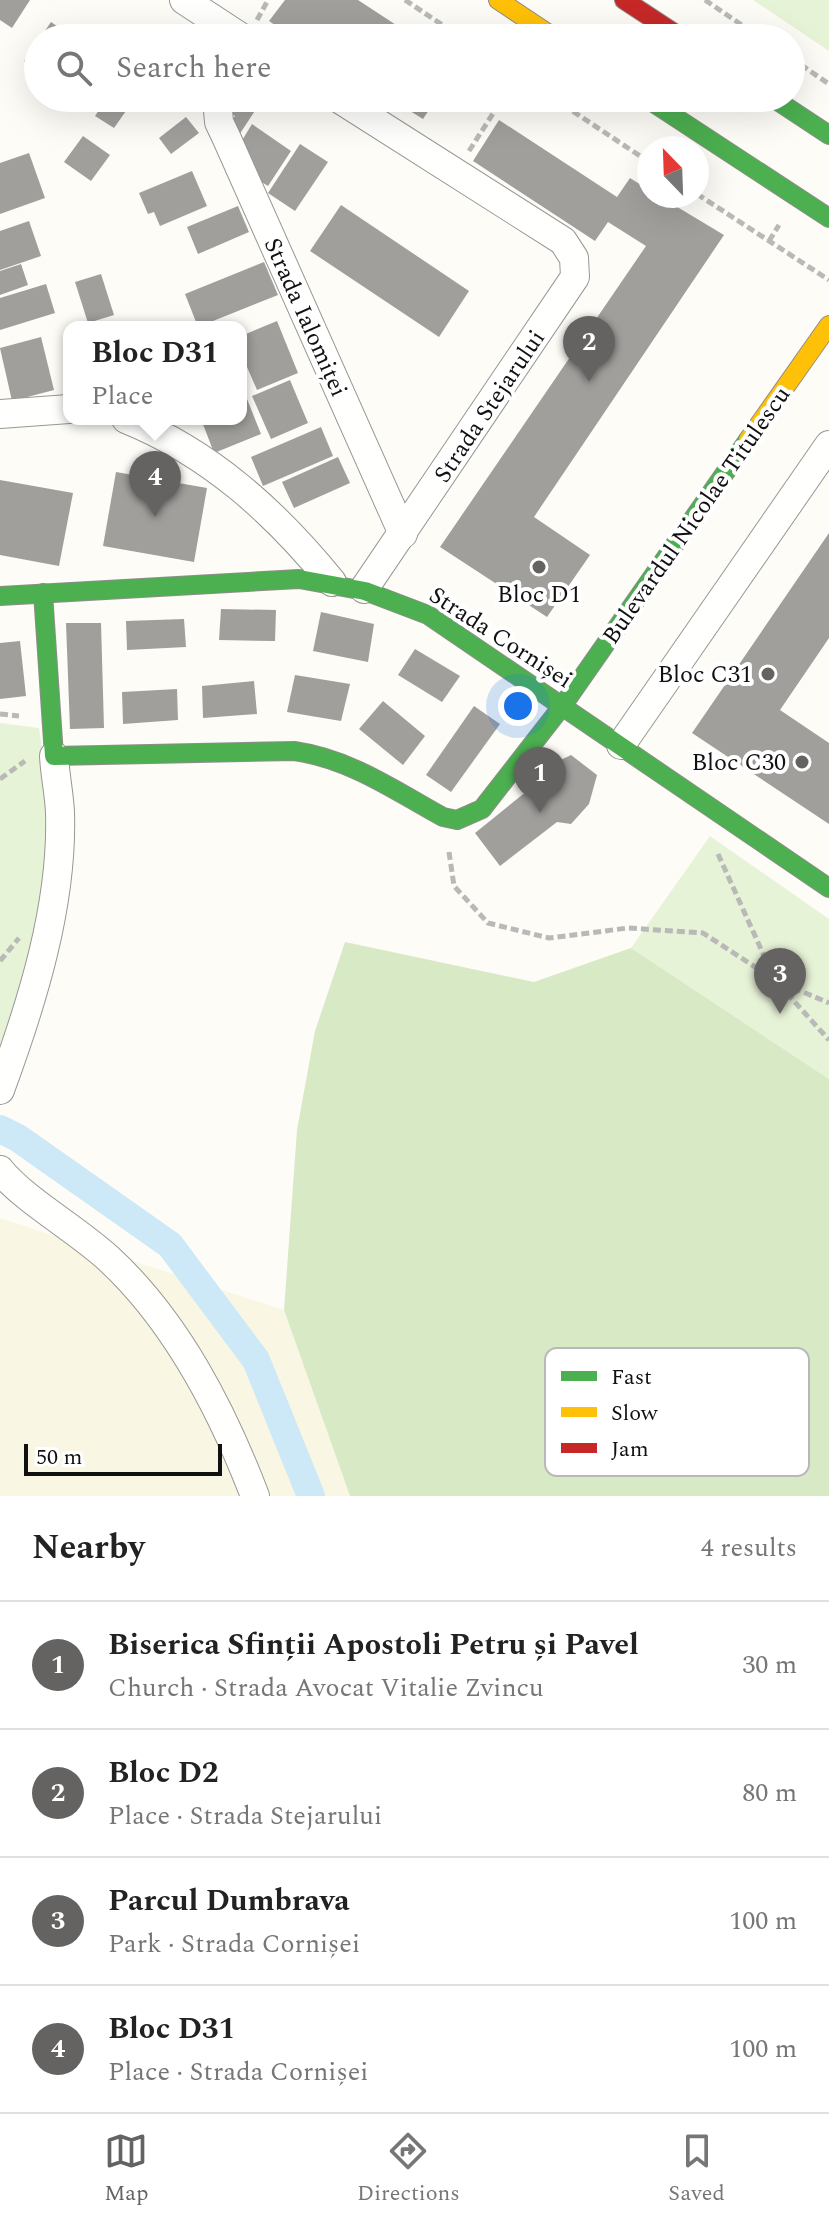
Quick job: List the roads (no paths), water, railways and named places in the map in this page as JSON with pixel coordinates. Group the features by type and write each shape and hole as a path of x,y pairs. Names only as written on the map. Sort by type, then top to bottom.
{"street":[{"path":"184,0 221,24"},
{"path":"498,0 534,24"},
{"path":"624,0 661,24"},
{"name":"Strada Ialomiței","path":"220,112 223,130 403,534"},
{"name":"Strada Stejarului","path":"361,112 563,241 574,258 575,277 364,589"},
{"path":"667,112 829,218"},
{"path":"794,112 829,135"},
{"name":"Bulevardul Nicolae Titulescu","path":"54,756 294,751 321,755 377,777 443,817 457,820 482,809 563,705 829,325"},
{"path":"0,414 63,409"},
{"path":"140,425 203,458 280,523 332,582"},
{"path":"621,745 829,445"},
{"name":"Strada Cornișei","path":"0,596 299,579 364,589 428,615 829,888"},
{"path":"0,1090 25,1019 55,880 60,811 43,593"},
{"path":"0,1170 108,1257 149,1298 183,1350 234,1441 255,1496"}],"waterway":[{"path":"0,1129 18,1138 170,1245 256,1360 311,1496"}],"place":[{"name":"Bloc D2","path":"589,382"},
{"name":"Bloc D31","path":"155,517"},
{"name":"Bloc D1","path":"539,567"},
{"name":"Bloc C31","path":"768,674"},
{"name":"Bloc C30","path":"802,762"},
{"name":"Biserica Sfinții Apostoli Petru și Pavel","path":"540,813"},
{"name":"Parcul Dumbrava","path":"780,1014"}]}
